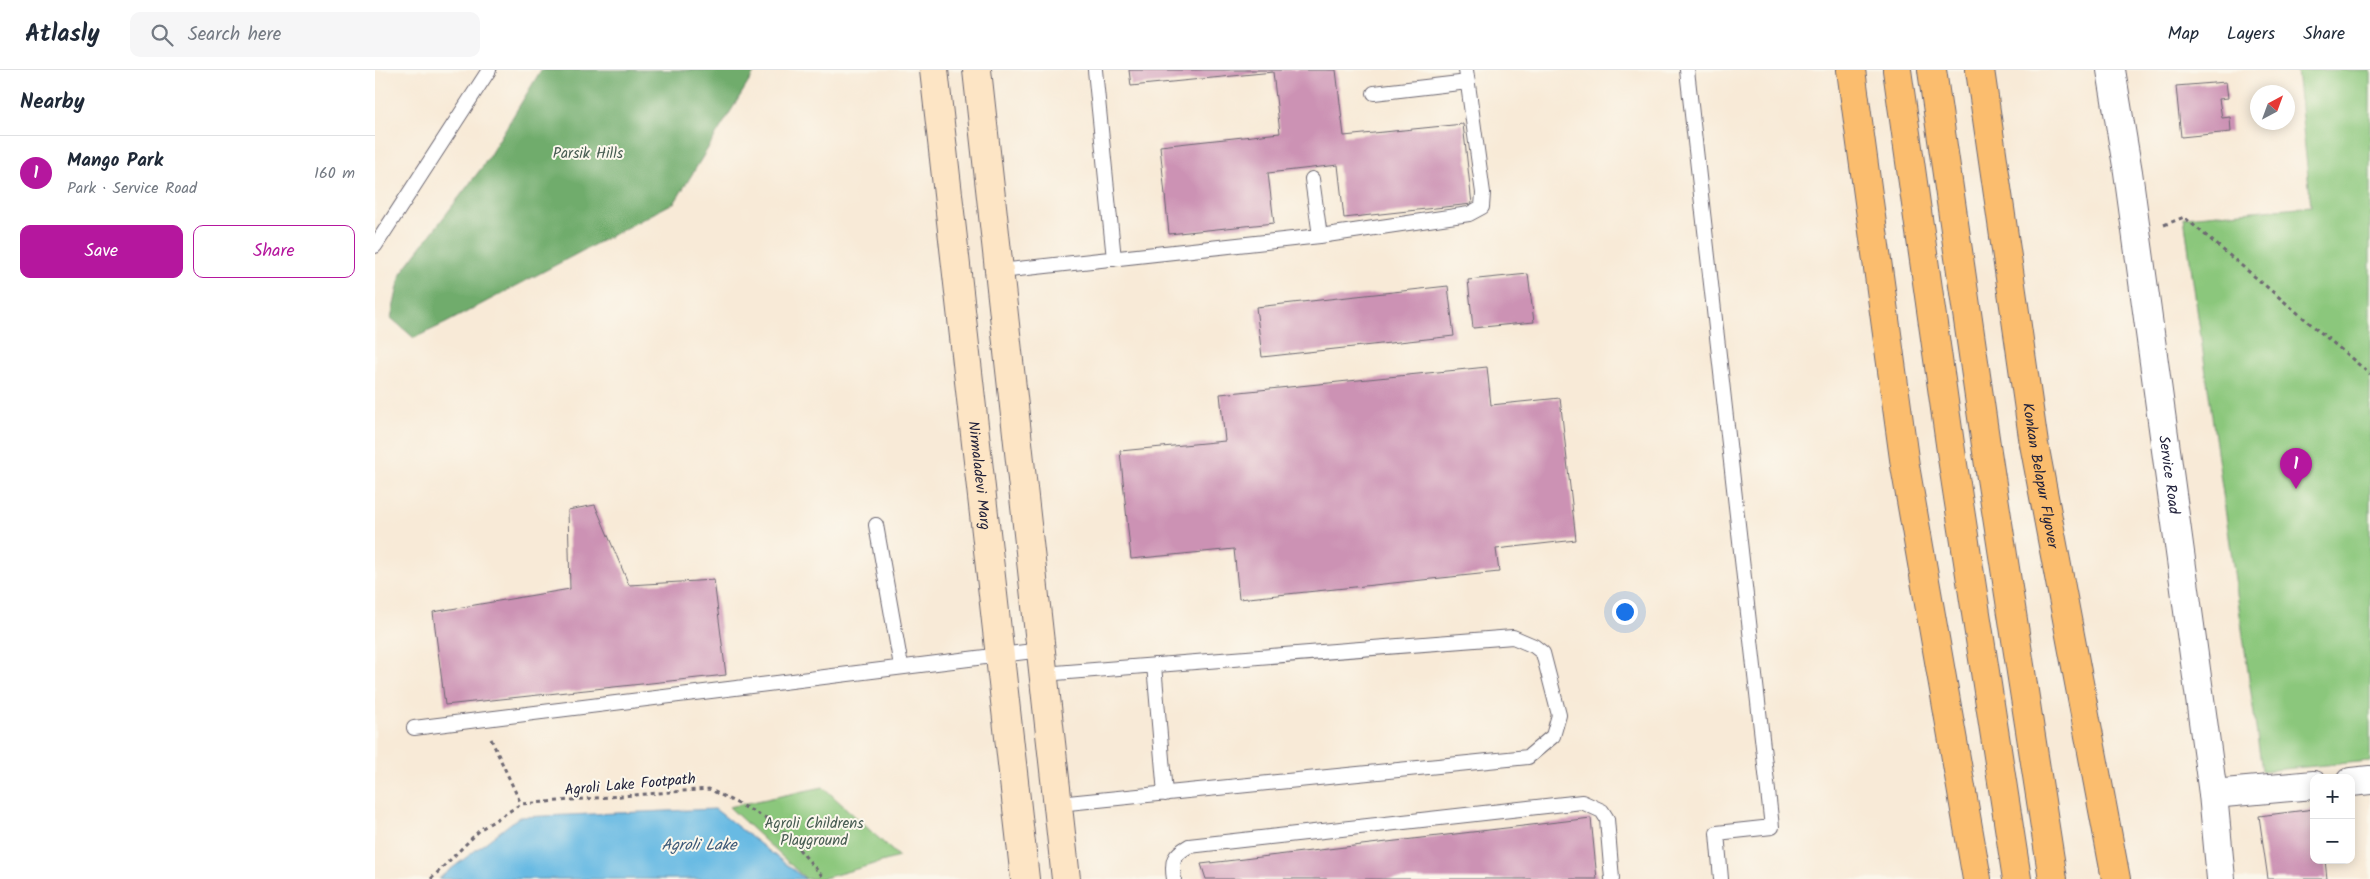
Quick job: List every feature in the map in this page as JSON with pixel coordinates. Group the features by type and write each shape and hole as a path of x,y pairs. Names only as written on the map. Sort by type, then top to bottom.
{"highway":[{"path":"1851,70 1905,466 1977,879"},
{"path":"1897,70 1952,458 2017,879"},
{"path":"1932,70 1987,452 2053,879"},
{"name":"Konkan Belapur Flyover","path":"1981,70 2035,444 2116,879"}],"main road":[{"name":"Nirmaladevi Marg","path":"933,70 1025,879"},
{"path":"977,70 1066,879"}],"street":[{"name":"Service Road","path":"2111,70 2137,235 2213,794 2221,879"},
{"path":"2355,782 2370,780"},
{"path":"2213,794 2310,785"}],"lane":[{"path":"375,246 489,70"},
{"path":"1095,70 1114,259"},
{"path":"1687,70 1772,827 1717,833 1721,879"},
{"path":"999,271 1320,236 1469,214 1482,207 1483,193 1467,76 1374,93"},
{"path":"1312,179 1320,236"},
{"path":"876,525 901,666"},
{"path":"414,728 999,654 1042,662 1154,665 1513,637 1534,646 1543,653 1559,715 1553,736 1528,757 1058,804"},
{"path":"1154,665 1165,794"},
{"path":"1174,879 1173,864 1177,853 1189,846 1582,802 1602,811 1607,819 1612,879"}],"path":[{"path":"2137,235 2184,218 2370,374"},
{"path":"482,719 521,804"},
{"name":"Agroli Lake Footpath","path":"431,879 481,829 521,804 709,789 776,823 825,879"}],"green space":[{"name":"Parsik Hills","path":"541,70 756,70 675,202 414,338 391,318 401,273 483,166"},
{"path":"2297,70 2370,70 2370,761 2262,771 2184,217 2311,206"},
{"name":"Agroli Childrens Playground","path":"823,787 899,857 821,879 806,879 729,807"}],"water":[{"name":"Agroli Lake","path":"715,809 805,879 438,879 519,817"}],"building":[{"path":"1129,70 1336,70 1344,136 1463,124 1472,204 1344,218 1338,165 1268,173 1274,223 1169,234 1160,146 1280,133 1273,72 1131,86"},
{"path":"2226,82 2228,98 2219,99 2222,118 2230,117 2231,132 2181,137 2176,86"},
{"path":"1528,274 1534,322 1473,328 1468,280"},
{"path":"1448,286 1454,336 1262,357 1256,307"},
{"path":"1487,367 1491,405 1560,398 1576,540 1496,549 1499,572 1239,599 1234,549 1131,559 1120,451 1225,441 1220,394"},
{"path":"595,505 629,585 714,580 726,675 445,705 433,612 570,589 568,510"},
{"path":"2310,810 2310,864 2325,864 2327,879 2268,879 2259,816"},
{"path":"1591,818 1597,879 1206,879 1201,864"}],"place":[{"name":"Mango Park","path":"2296,489"}]}
